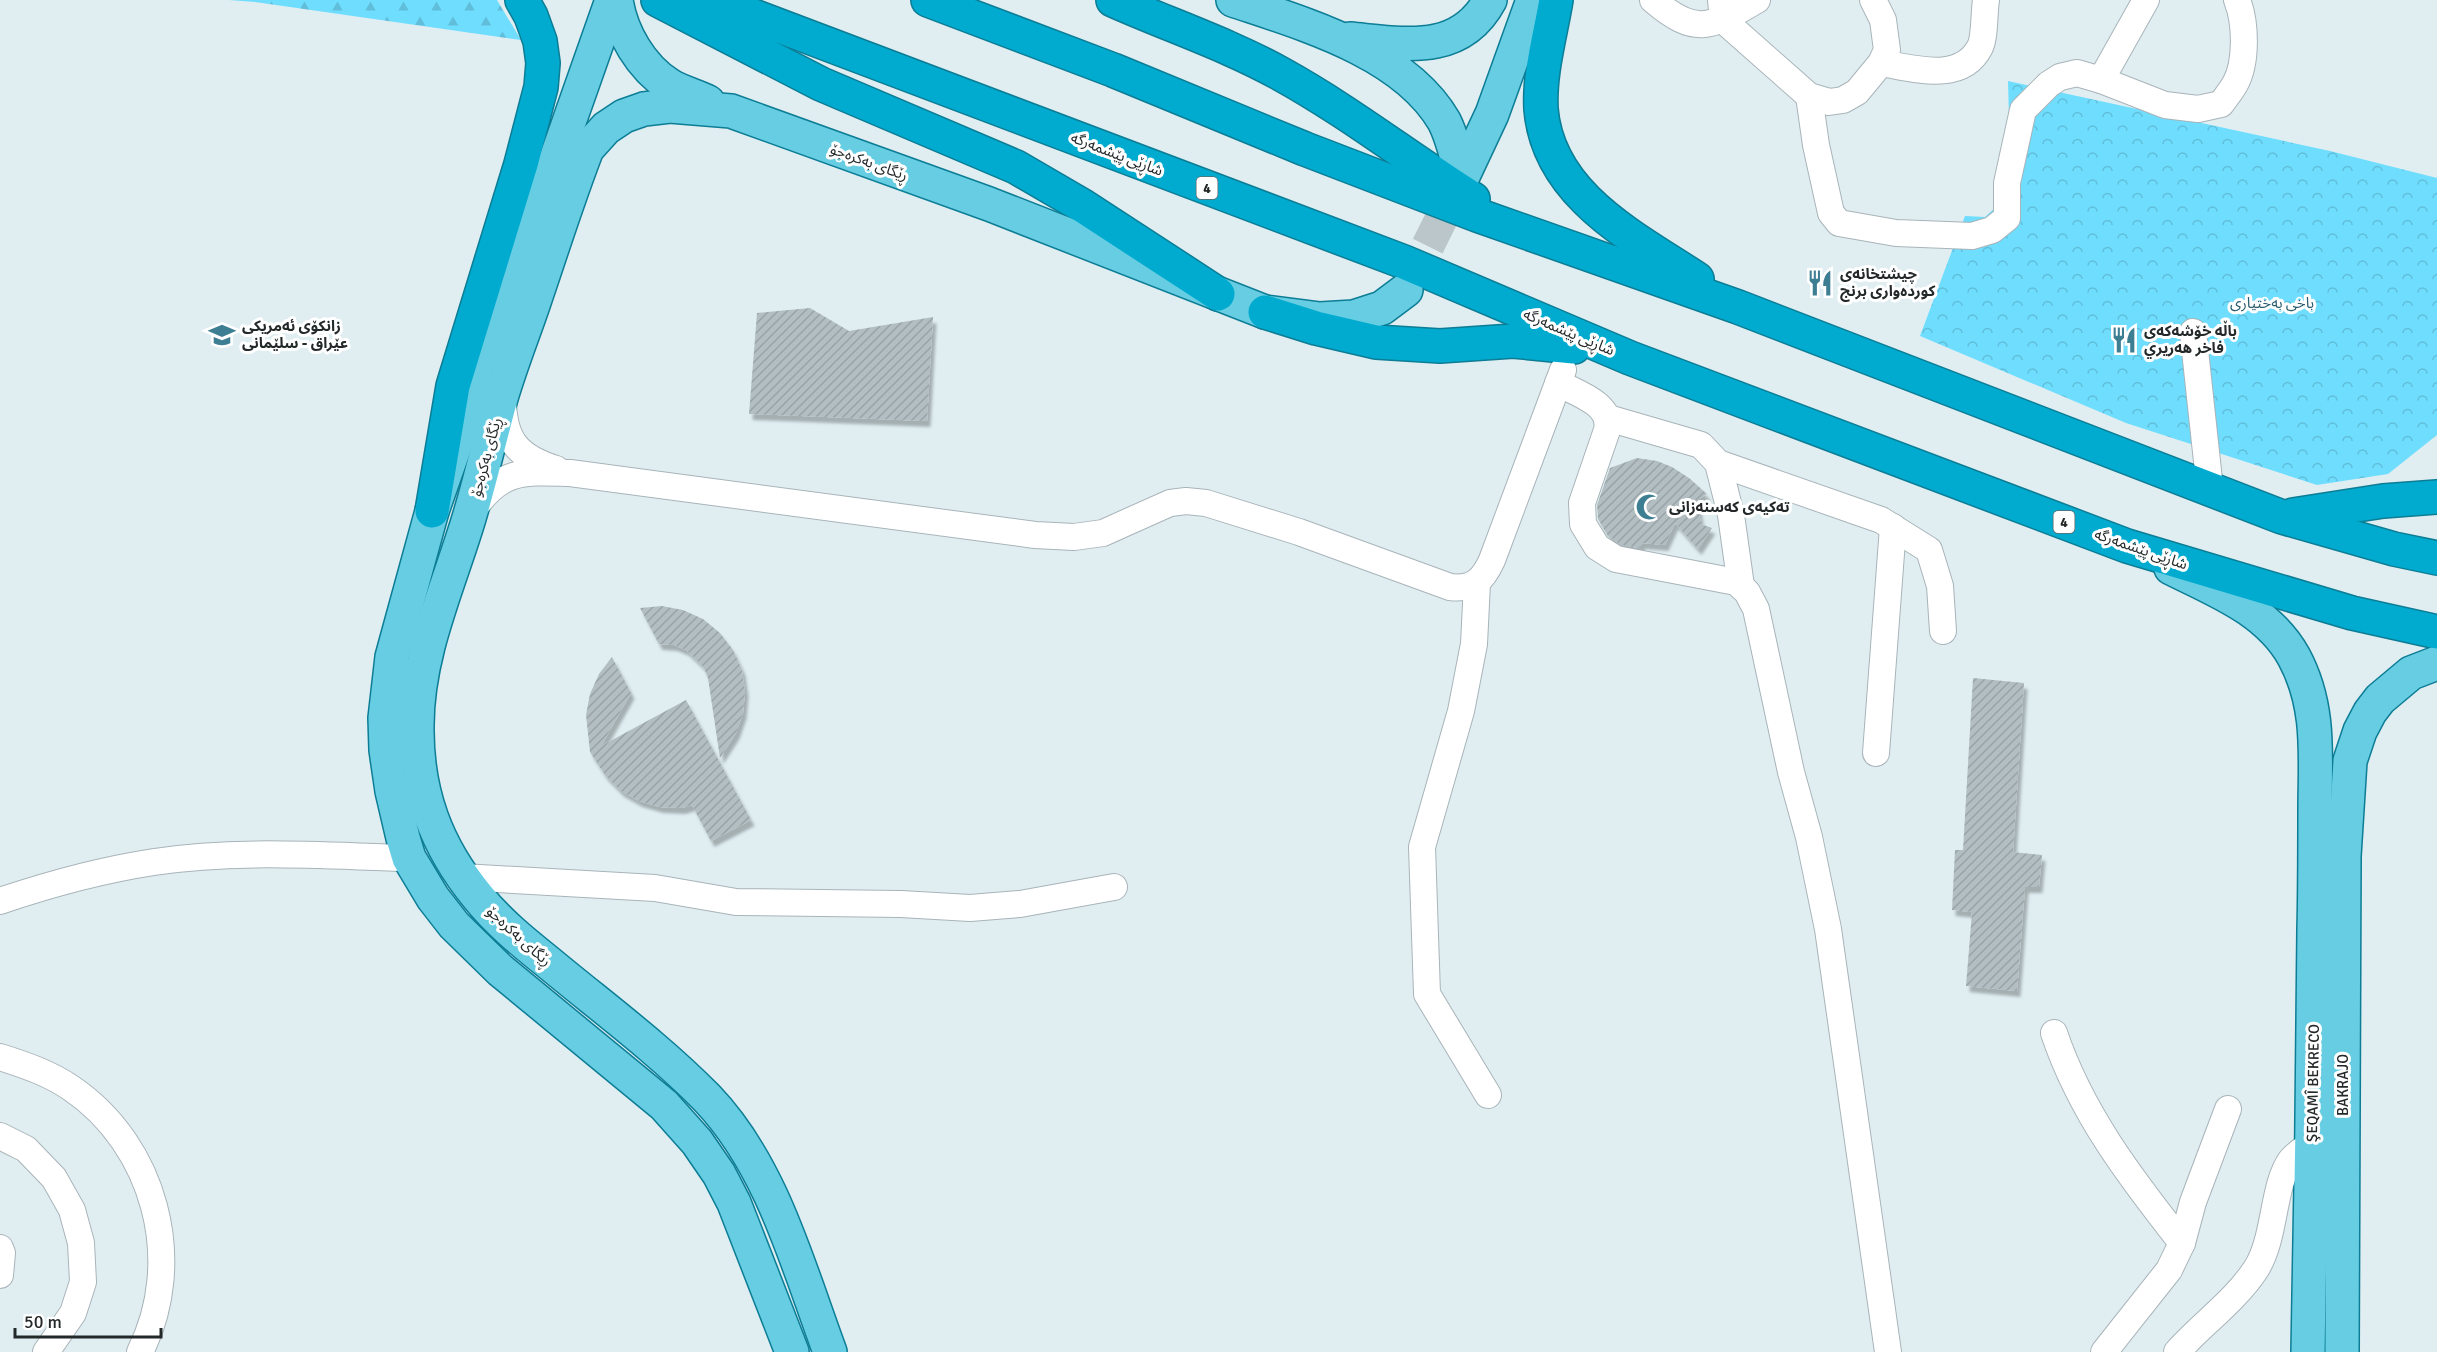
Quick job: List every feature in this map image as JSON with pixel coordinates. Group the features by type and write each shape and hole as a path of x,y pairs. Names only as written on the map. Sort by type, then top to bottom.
{"highway":[{"path":"432,511 453,386 521,164 541,87 543,63 540,41 531,15 522,0"},
{"path":"658,0 821,84 1016,167 1083,206 1218,294"},
{"name":"شاڕێی پێشمەرگە","path":"711,0 1404,262 1630,358 2127,546 2352,614 2437,632"},
{"path":"928,0 1113,70 1326,157 1477,215 1738,307 2282,517 2394,549 2437,558"},
{"path":"1113,0 1227,47 1281,74 1338,108 1447,183 1522,230"},
{"path":"1556,0 1543,70 1541,108 1548,143 1560,168 1588,203 1601,214 1738,307"},
{"path":"1265,312 1316,328 1376,342 1440,346 1490,342 1538,342 1630,358"},
{"path":"2282,517 2383,501 2437,497"}],"main road":[{"name":"ڕێگای بەکرەجۆ","path":"614,0 432,511 392,657 386,708 386,750 392,791 409,858 433,898 477,948 545,1009 664,1105 698,1142 734,1203 792,1352"},
{"path":"614,0 628,38 654,72 670,86 731,111"},
{"path":"1233,0 1335,38 1394,69 1411,81 1429,99 1444,122 1453,144 1462,178 1492,114 1533,0"},
{"path":"1335,38 1405,44 1439,40 1469,29 1490,0"},
{"name":"ڕێگای بەکرەجۆ","path":"830,1352 791,1247 766,1188 728,1124 682,1074 523,942 480,900 437,836 425,795 417,750 417,721 420,690 433,628 470,515 502,394 586,148 606,128 624,116 644,109 670,106 731,111 989,204 1265,312 1320,319 1354,317 1382,308 1406,290"},
{"path":"2127,546 2234,600 2262,618 2279,634 2303,676 2312,703 2315,735 2331,815"},
{"path":"2331,815 2355,743 2370,712 2380,699 2400,681 2424,667 2437,663"},
{"name":"ŞEQAMÎ BEKRECO","path":"2308,1352 2312,1143 2331,815"},
{"name":"BAKRAJO","path":"2331,815 2344,856 2342,1352"},
{"path":"409,858 455,866"}],"street":[{"path":"1653,0 1673,16 1687,23 1705,25 1722,10 1757,0"},
{"path":"1722,10 1809,96 1829,102 1843,100 1857,92 1881,63 1887,50 1887,35 1883,20 1873,0"},
{"path":"1881,63 1939,72 1963,66 1980,46 1986,0"},
{"path":"2101,80 2146,0"},
{"path":"1809,96 1816,145 1831,213 1839,223 1896,233 1972,236 1992,230 2007,218 2007,183 2023,110 2049,84 2060,77 2077,73 2165,105 2198,109 2221,104 2236,82 2244,49 2242,14 2236,0"},
{"path":"2193,332 2210,489"},
{"path":"470,515 491,488 513,475 527,472 570,473 1035,535 1074,537 1103,533 1170,503 1186,501 1206,503 1299,532 1450,587 1468,587 1477,583 1486,573 1492,560 1561,376 1601,408 1608,418 1701,445 1718,463 1881,520 1929,550 1940,586 1943,631"},
{"path":"502,394 503,420 511,441 534,460 570,473"},
{"path":"1608,418 1607,430 1582,503 1583,524 1590,538 1597,547 1616,559 1729,579 1741,586 1752,599 1756,609 1828,929 1888,1352"},
{"path":"1718,463 1731,515 1741,586"},
{"path":"1876,753 1893,527"},
{"path":"1477,583 1474,644 1461,711 1422,847 1426,994 1488,1095"},
{"path":"0,901 92,873 155,861 207,856 280,855 409,858"},
{"path":"455,866 655,888 736,902 901,904 969,908 1030,903 1114,887"},
{"path":"2054,1033 2066,1070 2099,1129 2142,1193 2182,1243"},
{"path":"0,1057 33,1068 71,1088 110,1123 126,1143 139,1166 157,1214 162,1266 154,1318 140,1352"},
{"path":"2104,1352 2169,1270 2182,1243 2193,1202 2228,1109"},
{"path":"0,1136 26,1149 54,1178 72,1210 81,1243 82,1282 73,1313 46,1352"},
{"path":"2177,1352 2228,1301 2256,1268 2269,1237 2284,1173 2296,1155 2312,1143"},
{"path":"0,1248 2,1253 0,1275"}],"green space":[{"path":"229,0 497,0 521,40 255,2"},
{"name":"باخی بەختیاری","path":"2008,81 2330,151 2437,178 2437,435 2388,474 2317,485 2126,423 1920,336 1965,216 1985,217 2011,193"}],"building":[{"path":"810,308 849,331 933,317 927,421 749,414 757,313"},
{"name":"تەکیەی کەسنەزانی","path":"1637,458 1657,461 1672,467 1707,494 1697,500 1701,524 1712,528 1698,549 1675,523 1665,545 1642,543 1639,548 1622,545 1608,536 1598,519 1597,505 1610,468"},
{"path":"662,606 683,610 703,619 720,633 733,650 742,670 745,691 743,713 736,733 720,758 708,678 703,666 686,650 674,645 659,644 640,608"},
{"path":"612,657 631,693 601,746 686,700 751,820 711,841 692,805 682,808 660,807 639,801 621,791 605,775 590,752 586,715 590,694 599,674"},
{"path":"1973,678 2024,683 2013,852 2042,855 2039,887 2025,887 2017,991 1966,986 1972,912 1952,910 1955,850 1963,850"}],"tunnel":[{"path":"1406,290 1461,179"}],"place":[{"name":"چيشتخانەی کوردەواری برنج","path":"1820,283"},
{"name":"زانکۆی ئەمریکی عێراق - سلێمانی","path":"222,335"},
{"name":"باڵە خۆشەکەی فاخر هەريري","path":"2124,340"},
{"name":"تەکیەی کەسنەزانی","path":"1649,507"}]}
